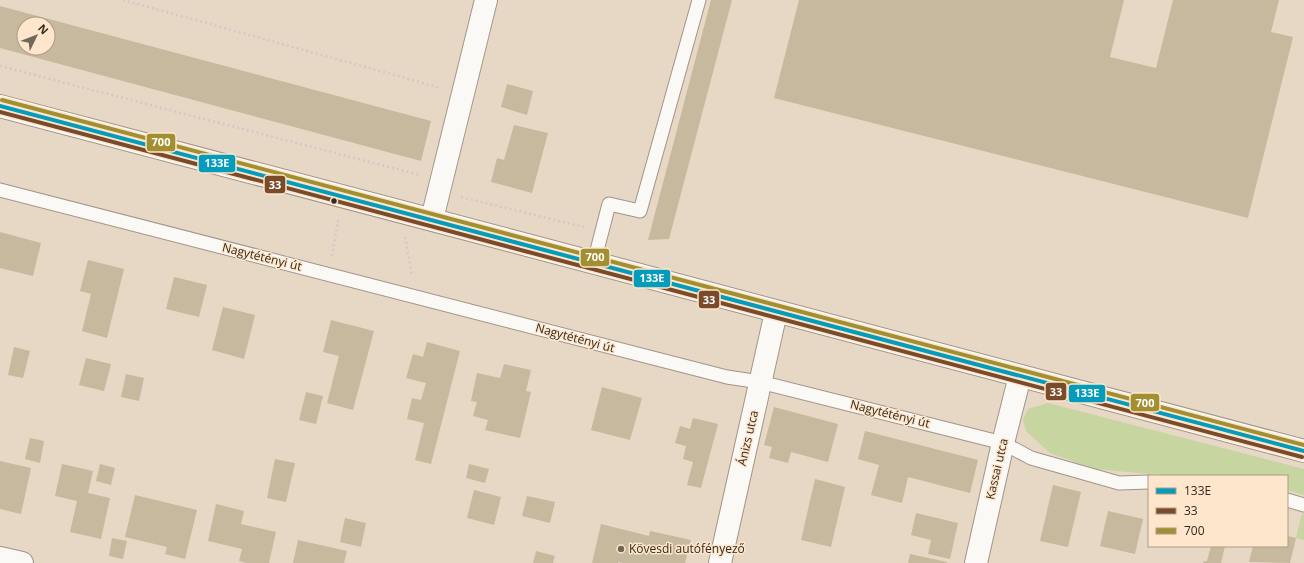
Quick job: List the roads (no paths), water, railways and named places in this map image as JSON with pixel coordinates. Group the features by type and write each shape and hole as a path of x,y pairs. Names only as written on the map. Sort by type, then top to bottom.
{"main road":[{"path":"432,219 486,0"},
{"path":"0,106 432,219 776,312 1304,451"},
{"name":"Ánizs utca","path":"720,563 776,312"},
{"name":"Kassai utca","path":"976,563 1003,443 1020,376"},
{"path":"0,558 22,563"}],"lane":[{"path":"594,262 609,204 640,211 698,0"},
{"name":"Nagytétényi út","path":"0,190 728,377 760,382 1003,443 1032,458 1119,483 1148,482"},
{"path":"1288,500 1304,505"}],"place":[{"name":"Kövesdi autófényező","path":"621,549"}]}
